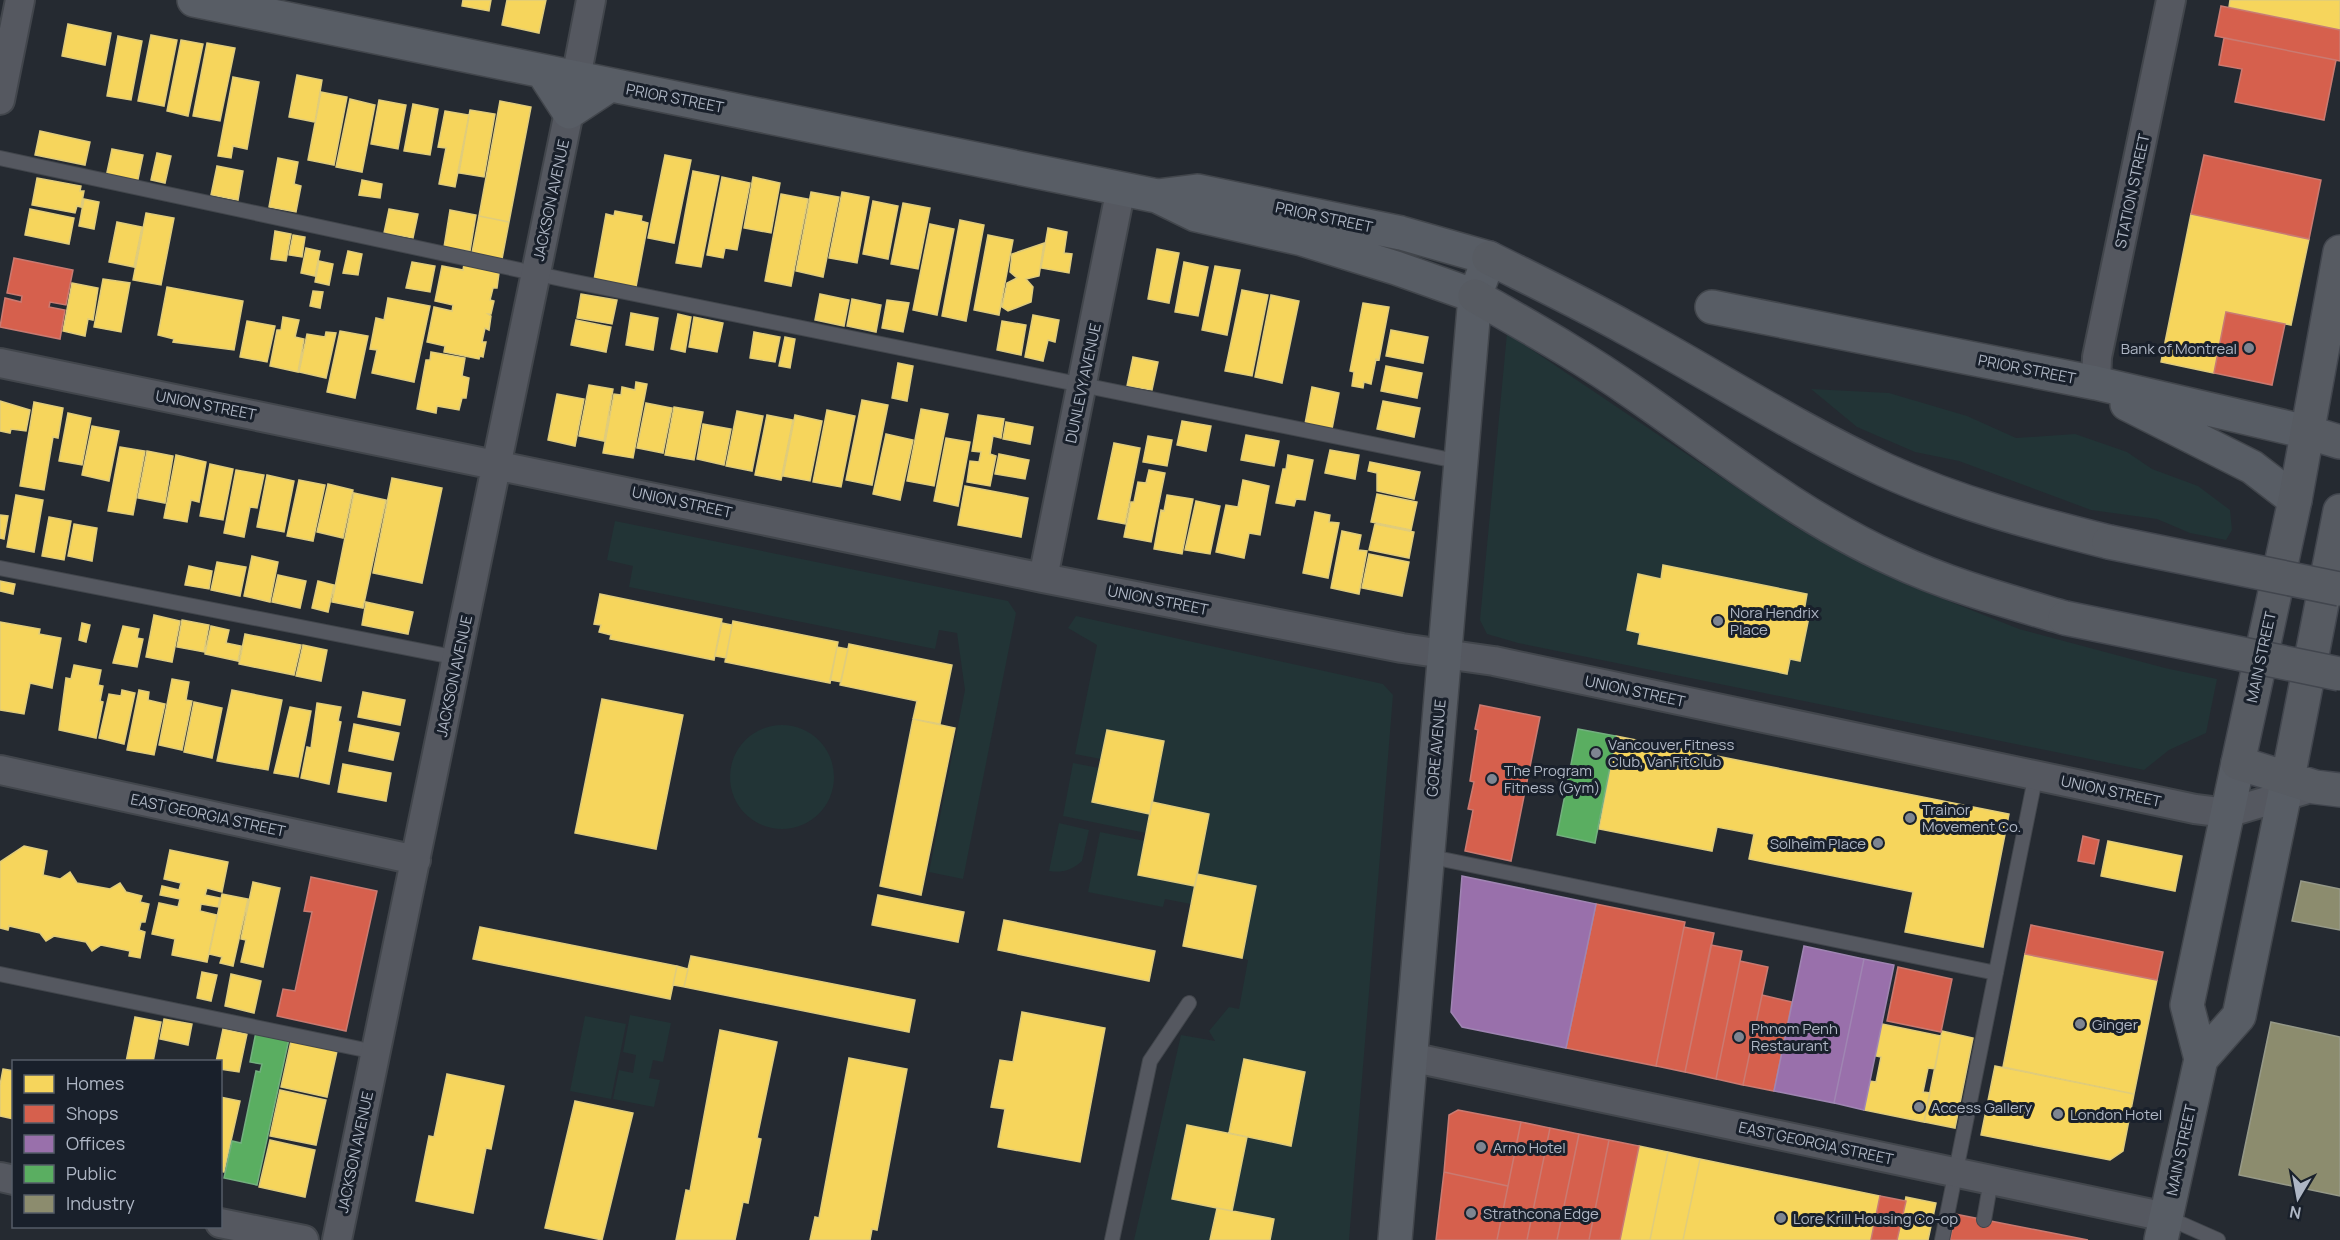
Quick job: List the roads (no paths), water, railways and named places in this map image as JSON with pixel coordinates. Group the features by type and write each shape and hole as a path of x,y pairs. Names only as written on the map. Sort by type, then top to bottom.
{"main road":[{"name":"PRIOR STREET","path":"194,0 1157,195 1196,215 1302,239 1396,268 1475,296"},
{"path":"543,72 569,112 610,85"},
{"name":"PRIOR STREET","path":"1157,195 1197,191 1401,233 1488,258"},
{"name":"MAIN STREET","path":"2163,1228 2200,1059 2187,1005 2295,500 2340,252"},
{"path":"1488,258 1625,327 1816,436 1886,470 1951,497 2006,515 2109,542 2340,589"},
{"name":"GORE AVENUE","path":"1395,1240 1475,296 1488,258"},
{"path":"1475,296 1576,354 1764,484 1830,526 1893,559 1973,590 2065,618 2340,674"},
{"name":"PRIOR STREET","path":"1712,307 2096,383 2307,432 2340,442"},
{"path":"2096,383 2111,396 2252,467 2295,500"},
{"path":"2200,1059 2240,1016 2310,788 2340,511"},
{"path":"2238,763 2310,788"}],"street":[{"path":"0,100 20,0"},
{"path":"576,78 591,0"},
{"name":"STATION STREET","path":"2096,383 2097,357 2171,0"},
{"name":"JACKSON AVENUE","path":"337,1240 569,112"},
{"name":"DUNLEVY AVENUE","path":"1043,578 1121,188"},
{"name":"UNION STREET","path":"0,363 1043,578 1444,655 1494,661 2195,809 2227,813 2310,788"},
{"name":"EAST GEORGIA STREET","path":"0,770 416,860"},
{"name":"EAST GEORGIA STREET","path":"1410,1057 1991,1180 2163,1228"},
{"path":"222,1223 304,1240"}],"lane":[{"path":"0,158 536,274 1461,462"},
{"path":"0,568 458,658"},
{"path":"1942,1240 2036,774"},
{"path":"1427,856 1995,973"},
{"path":"0,974 375,1052"},
{"path":"1112,1240 1150,1062 1189,1003"},
{"path":"1984,1220 1991,1180"},
{"name":"EAST GEORGIA STREET","path":"2163,1228 2218,1240"}],"place":[{"name":"Bank of Montreal","path":"2249,348"},
{"name":"Nora Hendrix Place","path":"1718,621"},
{"name":"Vancouver Fitness Club, VanFitClub","path":"1596,753"},
{"name":"The Program Fitness (Gym)","path":"1492,779"},
{"name":"Trainor Movement Co.","path":"1910,818"},
{"name":"Solheim Place","path":"1878,843"},
{"name":"Ginger","path":"2080,1024"},
{"name":"Phnom Penh Restaurant","path":"1739,1037"},
{"name":"Access Gallery","path":"1919,1107"},
{"name":"London Hotel","path":"2058,1114"},
{"name":"Arno Hotel","path":"1481,1147"},
{"name":"Strathcona Edge","path":"1471,1213"},
{"name":"Lore Krill Housing Co-op","path":"1781,1218"}]}
